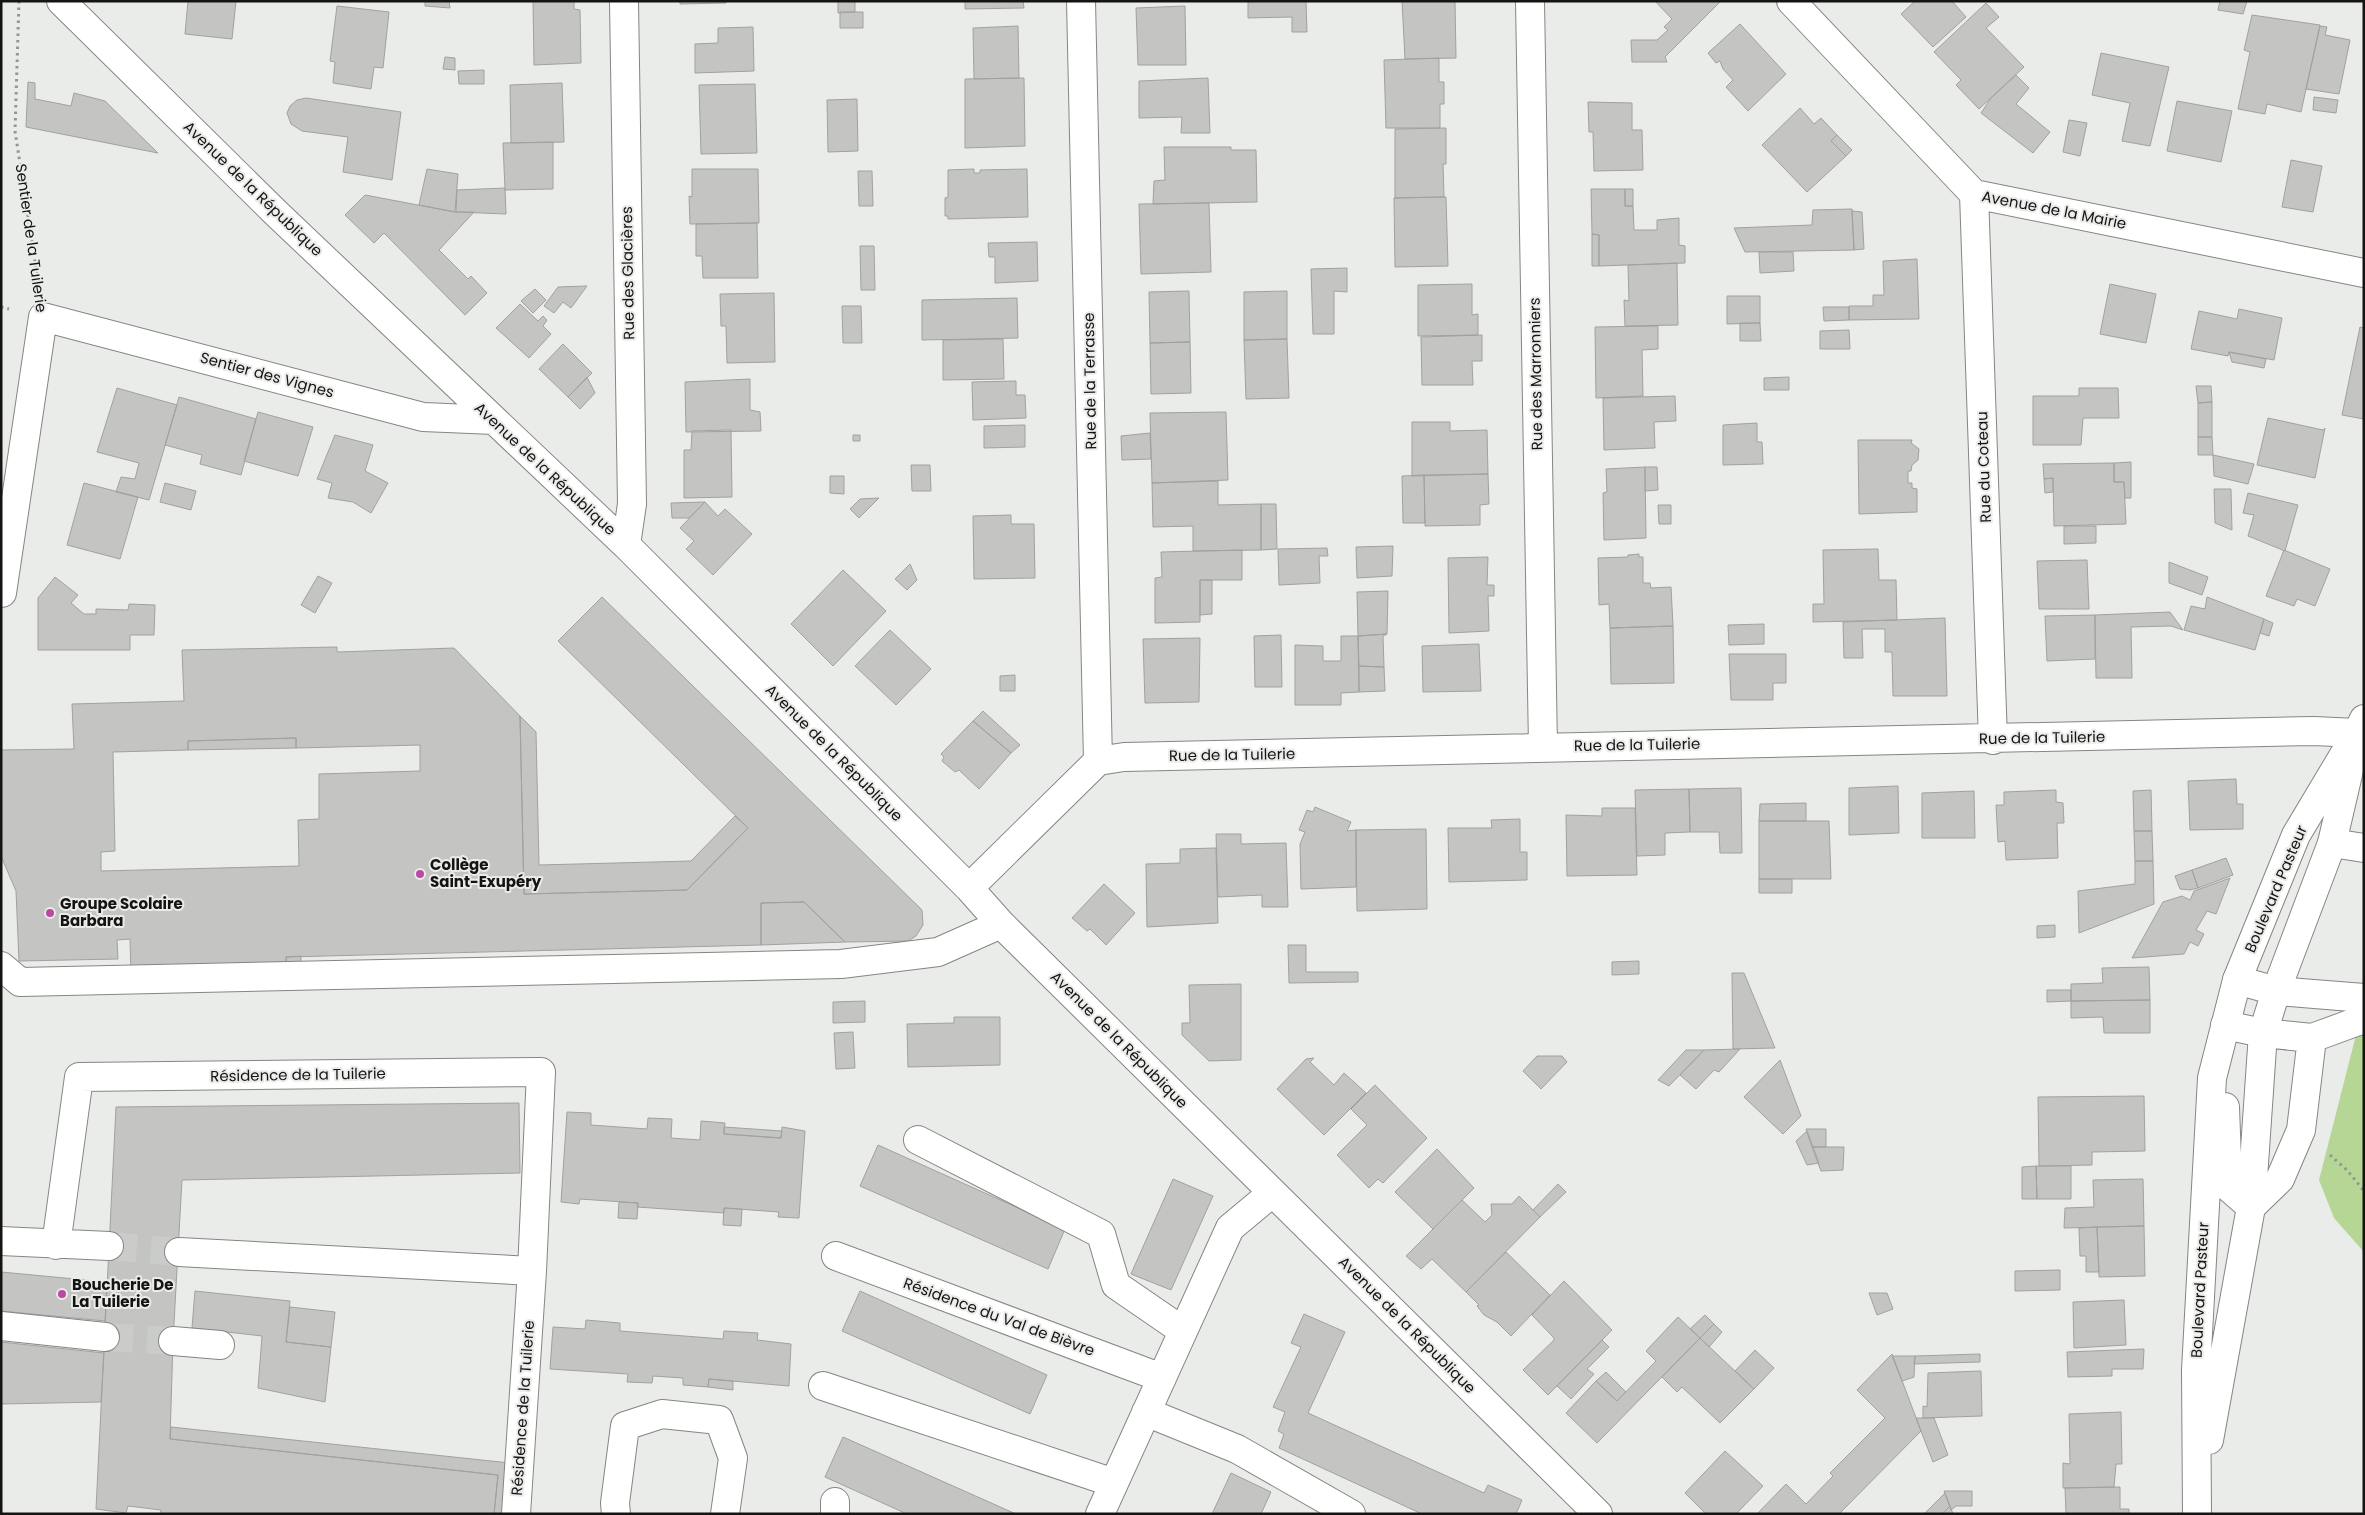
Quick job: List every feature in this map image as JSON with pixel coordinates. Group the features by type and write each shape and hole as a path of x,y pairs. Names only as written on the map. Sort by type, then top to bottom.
{"street":[{"name":"Avenue de la République","path":"61,1 276,213 626,545 969,888 1001,924 1598,1514"},
{"name":"Rue des Glacières","path":"624,1 632,504 626,545"},
{"name":"Rue de la Terrasse","path":"1081,1 1098,761"},
{"name":"Rue des Marronniers","path":"1530,1 1543,747"},
{"name":"Avenue de la Mairie","path":"1792,1 1974,194 2364,273"},
{"name":"Rue du Coteau","path":"1974,194 1994,740"},
{"name":"Sentier des Vignes","path":"43,317 422,417 494,420"},
{"name":"Sentier de la Tuilerie","path":"2,592 43,317"},
{"name":"Rue de la Tuilerie","path":"1098,761 1134,757 1543,747 1994,740 2314,731 2361,726"},
{"name":"Boulevard Pasteur","path":"2197,1508 2252,1207 2263,1033 2276,991 2332,843 2361,726"},
{"name":"Boulevard Pasteur","path":"2197,1508 2196,1370 2212,1078 2237,980 2296,835 2361,726"},
{"path":"969,888 1098,761"},
{"path":"2332,843 2364,848"},
{"path":"1,966 20,982 841,964 938,952 1001,924"},
{"path":"2237,980 2276,991 2364,998"},
{"path":"2225,1025 2263,1033 2312,1038 2364,1019"},
{"path":"2212,1078 2226,1110 2228,1187 2252,1207 2280,1179 2301,1130 2312,1038"},
{"name":"Résidence de la Tuilerie","path":"56,1245 79,1077 541,1072 532,1271 516,1514"},
{"path":"918,1140 1101,1234 1116,1285 1183,1331"},
{"path":"1100,1514 1230,1228 1272,1193"},
{"path":"1,1241 109,1246"},
{"path":"179,1252 532,1271"},
{"name":"Résidence du Val de Bièvre","path":"836,1256 1162,1378"},
{"path":"1,1326 104,1336"},
{"path":"173,1340 220,1345"},
{"path":"824,1386 1114,1483"},
{"path":"1146,1412 1237,1449 1351,1514"},
{"path":"616,1514 615,1502 625,1426 662,1414 719,1420 732,1458 725,1514"}],"path":[{"name":"Sentier de la Tuilerie","path":"19,1 15,132 43,317"},
{"path":"2301,1130 2348,1170 2364,1191"}],"green space":[{"path":"2356,1035 2364,1035 2364,1252 2334,1218 2319,1180"}],"building":[{"path":"188,1 236,1 232,39 185,34"},
{"path":"425,1 449,1 450,8 425,6"},
{"path":"533,1 574,1 574,9 580,10 581,63 534,65"},
{"path":"680,1 726,1 726,3 680,4"},
{"path":"838,1 855,1 855,12 838,13"},
{"path":"965,1 1023,1 1024,8 965,9"},
{"path":"1248,1 1306,1 1307,32 1292,32 1292,17 1248,18"},
{"path":"1402,1 1455,1 1456,58 1405,59"},
{"path":"1655,1 1721,1 1665,57 1667,62 1632,62 1631,40 1657,40 1668,30 1664,27 1672,19"},
{"path":"1915,1 1952,1 1966,17 1933,47 1901,14"},
{"path":"2220,1 2247,1 2243,14 2218,10"},
{"path":"1986,3 1999,17 1986,28 2024,67 1979,109 1956,85 1961,80 1934,52"},
{"path":"337,6 389,12 383,68 374,67 371,89 333,83 335,62 330,61"},
{"path":"1185,6 1186,65 1138,65 1136,8"},
{"path":"840,12 863,12 863,28 840,28"},
{"path":"2252,15 2320,25 2301,112 2267,104 2265,114 2238,109 2250,52 2244,50"},
{"path":"1740,24 1786,74 1748,111 1726,87 1733,80 1723,69 1720,61 1716,63 1708,53"},
{"path":"1018,26 1019,78 974,79 973,28"},
{"path":"2320,26 2327,27 2325,35 2350,40 2339,94 2306,89"},
{"path":"753,27 754,71 695,73 695,44 718,43 718,28"},
{"path":"2101,53 2169,67 2150,146 2122,141 2130,103 2092,95"},
{"path":"445,57 455,58 455,70 443,69"},
{"path":"1439,58 1439,82 1444,82 1444,104 1440,104 1440,128 1386,128 1384,60"},
{"path":"484,70 484,84 459,84 458,71"},
{"path":"2016,75 2029,88 2016,104 2050,132 2033,153 1981,113 1991,98"},
{"path":"1024,78 1025,146 965,148 965,79"},
{"path":"1208,78 1210,133 1181,133 1182,117 1139,118 1139,81"},
{"path":"28,82 35,83 35,99 71,106 74,93 105,101 158,153 26,127"},
{"path":"562,83 564,142 511,143 510,85"},
{"path":"755,84 757,153 701,154 699,85"},
{"path":"2314,97 2338,100 2336,113 2313,110"},
{"path":"306,98 401,112 392,180 343,172 348,137 302,131 291,124 287,113 290,106 297,100"},
{"path":"857,99 858,151 828,152 827,100"},
{"path":"2177,101 2232,111 2221,162 2167,151"},
{"path":"1588,102 1632,103 1632,130 1642,130 1643,170 1594,171 1593,132 1589,132"},
{"path":"1800,108 1814,124 1821,118 1837,135 1831,141 1846,156 1807,192 1762,145"},
{"path":"2069,120 2087,123 2080,156 2063,152"},
{"path":"1446,128 1446,164 1443,164 1444,197 1395,198 1395,129"},
{"path":"1837,135 1852,150 1846,156 1831,141"},
{"path":"553,142 553,189 505,190 503,143"},
{"path":"1164,147 1231,147 1231,150 1256,150 1257,202 1153,204 1154,181 1165,180"},
{"path":"2291,160 2322,166 2313,212 2282,207"},
{"path":"427,169 458,174 455,212 419,205"},
{"path":"692,169 758,169 759,223 690,224 689,196 692,197"},
{"path":"974,169 974,173 980,173 980,170 1027,169 1028,217 948,219 948,216 945,216 945,198 948,197 948,170"},
{"path":"858,171 872,171 873,206 859,206"},
{"path":"505,188 506,214 456,212 457,190"},
{"path":"1591,189 1625,189 1625,206 1633,206 1634,230 1657,230 1657,220 1679,218 1679,245 1685,246 1685,263 1599,266 1599,235 1592,234"},
{"path":"1625,189 1633,189 1633,206 1625,206"},
{"path":"365,195 455,212 474,212 439,250 468,279 471,276 487,293 465,315 384,233 374,243 345,215"},
{"path":"1446,197 1448,266 1395,267 1394,198"},
{"path":"1209,203 1211,272 1141,274 1139,204"},
{"path":"1852,209 1854,250 1745,252 1734,228 1812,225 1813,210"},
{"path":"1852,211 1862,212 1864,249 1854,250"},
{"path":"757,223 758,278 703,278 702,256 696,256 696,224"},
{"path":"1592,234 1599,235 1599,266 1592,266"},
{"path":"1037,242 1038,281 995,283 995,257 989,257 988,243"},
{"path":"860,246 874,246 875,290 861,290"},
{"path":"1759,252 1793,252 1794,271 1760,273"},
{"path":"1917,259 1919,319 1849,320 1849,306 1873,306 1873,295 1884,295 1883,261"},
{"path":"1677,263 1678,325 1625,326 1624,300 1629,301 1628,265"},
{"path":"1347,268 1347,292 1334,291 1334,334 1313,334 1311,269"},
{"path":"1472,284 1472,315 1478,314 1478,335 1418,336 1418,285"},
{"path":"2110,284 2156,294 2146,343 2100,334"},
{"path":"587,286 571,308 563,302 554,313 544,306 558,287"},
{"path":"535,289 546,300 533,313 521,301"},
{"path":"1189,291 1190,342 1150,343 1149,292"},
{"path":"1287,291 1287,339 1244,340 1244,292"},
{"path":"774,293 775,362 727,363 726,326 721,326 720,294"},
{"path":"1727,296 1760,296 1760,323 1727,324"},
{"path":"1017,298 1018,338 922,340 922,300"},
{"path":"520,304 538,321 543,316 547,320 543,326 551,334 529,358 496,328"},
{"path":"842,306 861,306 862,343 843,343"},
{"path":"1823,307 1849,307 1849,320 1824,321"},
{"path":"2239,309 2282,318 2274,360 2229,352 2228,356 2191,349 2199,311 2237,319"},
{"path":"1740,323 1760,323 1761,341 1740,341"},
{"path":"1658,326 1658,349 1642,350 1643,396 1596,398 1595,327"},
{"path":"2360,327 2364,328 2364,419 2342,415"},
{"path":"1849,330 1850,349 1820,349 1820,331"},
{"path":"1482,335 1482,361 1472,361 1473,385 1422,385 1421,337"},
{"path":"1003,339 1004,379 943,380 943,340"},
{"path":"1287,339 1289,398 1246,399 1244,340"},
{"path":"1190,342 1191,393 1151,394 1150,343"},
{"path":"563,344 592,373 568,397 539,369"},
{"path":"2229,352 2266,359 2264,368 2232,362"},
{"path":"587,377 595,393 580,409 568,397"},
{"path":"1789,377 1789,390 1764,390 1764,378"},
{"path":"750,379 750,410 760,412 761,431 686,432 685,382"},
{"path":"1016,381 1016,395 1025,395 1026,418 973,420 972,382"},
{"path":"2196,386 2211,386 2212,402 2198,403"},
{"path":"117,388 177,405 149,500 116,492 121,477 135,479 139,463 97,452"},
{"path":"2079,388 2118,388 2119,418 2083,418 2081,445 2033,445 2033,396 2079,396"},
{"path":"1675,396 1676,421 1654,422 1655,448 1604,450 1603,398"},
{"path":"179,397 256,419 241,475 200,464 202,455 165,445"},
{"path":"2212,402 2212,437 2198,437 2198,403"},
{"path":"258,412 313,427 298,476 244,461"},
{"path":"1226,412 1228,480 1152,483 1150,413"},
{"path":"2268,418 2323,430 2325,428 2315,478 2257,465"},
{"path":"1412,422 1450,422 1450,431 1487,430 1488,474 1412,476"},
{"path":"1757,423 1757,442 1762,442 1763,464 1723,465 1723,425"},
{"path":"1025,425 1025,447 984,448 984,426"},
{"path":"731,430 732,497 684,498 684,450 691,450 692,431"},
{"path":"1150,433 1151,459 1122,460 1121,436"},
{"path":"335,435 373,445 365,471 388,483 371,513 353,502 328,498 332,483 317,479"},
{"path":"853,435 860,435 860,441 853,441"},
{"path":"2198,437 2212,437 2213,455 2198,455"},
{"path":"1858,440 1912,440 1911,443 1919,449 1918,460 1912,465 1911,471 1908,471 1908,483 1912,483 1912,488 1917,489 1917,512 1859,514"},
{"path":"2213,455 2254,464 2248,484 2214,476"},
{"path":"2131,462 2131,498 2125,498 2124,482 2114,482 2114,463"},
{"path":"2114,463 2114,482 2124,482 2126,524 2054,526 2053,478 2044,479 2043,464"},
{"path":"911,465 930,465 931,491 912,491"},
{"path":"1645,467 1646,538 1604,540 1603,493 1607,492 1606,469"},
{"path":"1645,467 1657,467 1658,490 1645,491"},
{"path":"1488,474 1489,504 1480,505 1480,525 1425,526 1424,475"},
{"path":"1424,475 1425,523 1403,523 1402,476"},
{"path":"830,476 844,476 844,494 830,493"},
{"path":"2053,478 2053,492 2045,493 2044,479"},
{"path":"1218,481 1218,505 1261,504 1261,550 1193,551 1193,526 1153,527 1152,483"},
{"path":"84,483 138,497 120,559 67,545"},
{"path":"165,483 196,491 191,510 160,502"},
{"path":"2214,489 2231,489 2232,530 2215,523"},
{"path":"2248,493 2298,505 2285,551 2248,536 2254,515 2243,513"},
{"path":"879,498 859,518 850,509 860,499"},
{"path":"705,502 718,516 725,509 752,534 713,575 686,549 694,541 680,528"},
{"path":"705,502 689,518 672,518 671,503"},
{"path":"1261,504 1276,504 1277,549 1261,550"},
{"path":"1658,505 1671,505 1671,524 1659,524"},
{"path":"1011,515 1011,524 1034,524 1035,578 974,579 973,516"},
{"path":"2064,526 2096,526 2096,543 2064,544"},
{"path":"1393,546 1392,576 1357,578 1356,547"},
{"path":"1327,548 1328,556 1319,556 1320,583 1279,585 1278,549"},
{"path":"1878,549 1879,580 1896,580 1897,620 1813,622 1813,604 1824,604 1823,550"},
{"path":"1242,550 1242,580 1200,580 1200,622 1155,623 1155,578 1162,577 1161,552"},
{"path":"2284,550 2330,569 2315,606 2297,599 2294,606 2266,596"},
{"path":"1639,554 1639,557 1643,557 1643,583 1650,583 1651,588 1671,587 1673,626 1610,628 1609,604 1599,605 1598,558 1628,557 1628,555"},
{"path":"1488,557 1487,585 1494,585 1494,596 1488,596 1489,631 1449,633 1448,558"},
{"path":"2087,560 2089,609 2039,609 2037,561"},
{"path":"2169,562 2208,577 2202,595 2169,583"},
{"path":"910,564 917,580 907,590 895,579"},
{"path":"843,570 886,611 833,666 791,624"},
{"path":"318,576 332,583 315,613 301,605"},
{"path":"55,577 78,595 71,603 84,614 96,614 96,609 128,610 129,604 155,605 154,635 130,635 130,650 38,650 38,598"},
{"path":"1200,580 1212,580 1212,614 1200,615"},
{"path":"1388,591 1387,634 1358,636 1357,592"},
{"path":"602,597 922,910 923,925 916,936 908,941 845,942 804,902 761,903 761,945 286,957 286,968 131,972 130,939 117,940 118,959 19,961 16,891 1,856 1,750 74,749 72,704 184,701 182,650 337,647 337,652 454,648 520,716 524,894 687,890 748,828 558,641","holes":["296,738 296,748 420,745 420,771 319,774 319,819 298,820 299,866 101,871 101,852 115,851 113,752 188,750 188,741"]},
{"path":"2207,597 2264,619 2255,650 2184,630 2191,606 2205,609"},
{"path":"2170,612 2183,630 2171,626 2131,627 2132,678 2096,678 2095,615"},
{"path":"2095,615 2095,659 2047,661 2045,616"},
{"path":"1945,618 1947,696 1893,696 1892,652 1885,652 1885,629 1862,629 1863,658 1844,658 1843,622"},
{"path":"2264,619 2273,623 2269,636 2260,633"},
{"path":"1764,624 1764,644 1729,645 1728,625"},
{"path":"1673,626 1674,683 1611,684 1610,628"},
{"path":"890,630 931,669 896,705 855,666"},
{"path":"1387,634 1383,636 1384,667 1359,666 1358,636"},
{"path":"1281,635 1282,687 1255,687 1254,636"},
{"path":"1341,636 1358,636 1359,692 1341,693 1341,705 1295,705 1295,645 1323,646 1323,661 1341,661"},
{"path":"1200,638 1199,702 1145,703 1143,639"},
{"path":"1479,644 1481,691 1423,692 1422,646"},
{"path":"1729,654 1786,654 1786,683 1773,683 1773,700 1731,700"},
{"path":"1359,666 1384,667 1385,691 1359,692"},
{"path":"1015,675 1015,691 1000,691 1000,676"},
{"path":"983,711 1020,745 1011,753 973,721"},
{"path":"520,716 536,732 539,865 691,861 735,816 748,828 687,890 524,894"},
{"path":"973,721 1011,753 979,789 959,770 955,772 942,761 944,757 941,754"},
{"path":"296,738 296,748 188,750 188,741"},
{"path":"2236,779 2237,804 2243,804 2243,829 2190,830 2188,781"},
{"path":"1898,786 1899,833 1849,835 1849,788"},
{"path":"1741,788 1742,853 1720,853 1719,832 1690,832 1689,789"},
{"path":"1689,789 1690,832 1665,833 1665,855 1637,856 1635,790"},
{"path":"2056,790 2056,802 2063,803 2064,823 2057,823 2058,858 2006,860 2005,841 1998,842 1996,805 2004,805 2004,792"},
{"path":"2151,790 2152,831 2134,831 2133,791"},
{"path":"1974,791 1975,838 1922,838 1922,793"},
{"path":"1806,803 1806,821 1759,821 1760,804"},
{"path":"1315,807 1351,822 1347,831 1356,830 1356,887 1301,889 1300,844 1305,832 1299,830 1307,810 1313,812"},
{"path":"1602,808 1635,808 1637,875 1567,876 1566,815 1602,816"},
{"path":"1520,819 1520,852 1527,852 1527,880 1449,882 1448,828 1492,828 1491,820"},
{"path":"1759,821 1829,821 1831,879 1759,879"},
{"path":"1426,829 1427,909 1357,911 1356,830"},
{"path":"2134,831 2152,831 2153,861 2135,861"},
{"path":"1216,834 1241,834 1241,844 1286,843 1288,907 1262,907 1262,895 1218,897"},
{"path":"1216,848 1218,923 1147,927 1146,864 1180,863 1180,849"},
{"path":"2226,858 2233,875 2198,888 2192,870"},
{"path":"2135,861 2153,861 2154,904 2079,933 2078,891 2135,884"},
{"path":"2192,870 2198,888 2190,890 2180,889 2175,876"},
{"path":"2230,878 2216,914 2207,911 2196,930 2204,934 2198,946 2190,942 2184,954 2132,958 2163,902 2182,896 2190,900 2194,891"},
{"path":"1759,879 1792,879 1792,893 1759,893"},
{"path":"1104,884 1135,913 1106,945 1090,929 1087,931 1072,918"},
{"path":"804,902 845,942 761,945 761,903"},
{"path":"2055,925 2055,937 2037,938 2037,926"},
{"path":"1288,945 1306,945 1306,972 1358,972 1358,982 1289,983"},
{"path":"301,956 301,968 286,968 286,957"},
{"path":"1639,961 1639,974 1612,975 1612,962"},
{"path":"2149,967 2150,1000 2071,1001 2071,984 2103,983 2102,968"},
{"path":"1732,973 1744,973 1775,1048 1733,1049"},
{"path":"1241,984 1241,1060 1209,1061 1182,1035 1182,1023 1190,1023 1189,985"},
{"path":"2047,990 2071,990 2071,1001 2047,1002"},
{"path":"2150,1000 2150,1033 2104,1033 2103,1017 2071,1018 2071,1001"},
{"path":"865,1001 865,1022 833,1023 833,1002"},
{"path":"954,1017 1000,1017 1000,1065 908,1067 907,1024 954,1023"},
{"path":"853,1032 855,1068 836,1069 834,1033"},
{"path":"1740,1049 1719,1072 1714,1070 1696,1089 1680,1075 1704,1050"},
{"path":"1686,1050 1704,1050 1669,1086 1658,1080"},
{"path":"1537,1056 1562,1056 1567,1062 1541,1089 1523,1071"},
{"path":"1314,1058 1310,1062 1334,1085 1344,1073 1366,1093 1324,1135 1277,1089 1306,1059"},
{"path":"1780,1060 1801,1116 1783,1134 1744,1097"},
{"path":"1375,1085 1427,1138 1383,1183 1378,1179 1369,1188 1337,1155 1367,1125 1351,1109"},
{"path":"2144,1096 2145,1151 2092,1152 2092,1165 2039,1166 2038,1097"},
{"path":"519,1103 520,1173 182,1180 173,1341 170,1439 498,1475 494,1514 160,1514 161,1510 128,1506 126,1513 96,1509 116,1107"},
{"path":"567,1112 591,1113 591,1125 647,1129 648,1118 672,1119 671,1138 700,1140 701,1121 725,1123 724,1134 781,1138 782,1127 805,1131 799,1218 778,1217 779,1212 724,1208 724,1213 637,1207 638,1203 580,1199 579,1204 561,1202"},
{"path":"724,1127 782,1131 781,1138 724,1134"},
{"path":"1806,1129 1826,1129 1826,1147 1812,1147"},
{"path":"1807,1131 1819,1163 1807,1165 1796,1141"},
{"path":"878,1145 1065,1229 1048,1269 860,1186"},
{"path":"1812,1147 1844,1147 1843,1170 1821,1171"},
{"path":"1437,1149 1474,1188 1433,1229 1395,1192"},
{"path":"2036,1166 2071,1166 2071,1199 2037,1199"},
{"path":"2036,1166 2037,1199 2022,1199 2022,1167"},
{"path":"1173,1179 1213,1196 1171,1290 1131,1274"},
{"path":"2143,1179 2144,1226 2064,1228 2065,1208 2094,1207 2093,1180"},
{"path":"1558,1184 1566,1192 1540,1217 1533,1210"},
{"path":"1519,1196 1540,1217 1466,1292 1432,1259 1421,1269 1406,1256 1462,1200 1485,1222 1492,1215 1491,1204 1512,1204"},
{"path":"619,1202 638,1203 637,1219 618,1218"},
{"path":"724,1208 742,1209 741,1226 723,1225"},
{"path":"2144,1226 2145,1276 2099,1277 2097,1227"},
{"path":"2097,1227 2099,1272 2086,1272 2086,1256 2080,1256 2079,1228"},
{"path":"1506,1252 1550,1295 1511,1336 1497,1322 1484,1315 1477,1306 1479,1305 1466,1292"},
{"path":"2060,1270 2060,1290 2015,1291 2015,1271"},
{"path":"1,1272 107,1282 105,1321 1,1311"},
{"path":"1564,1281 1612,1330 1548,1395 1523,1370 1554,1340 1532,1315"},
{"path":"195,1291 290,1301 286,1342 331,1347 325,1402 258,1388 262,1336 192,1328"},
{"path":"860,1291 1047,1375 1030,1414 842,1331"},
{"path":"1869,1293 1887,1293 1893,1309 1877,1315"},
{"path":"2124,1300 2126,1345 2074,1348 2073,1302"},
{"path":"290,1307 335,1312 331,1347 286,1342"},
{"path":"1304,1314 1345,1332 1308,1413 1484,1493 1488,1485 1522,1500 1516,1514 1422,1514 1279,1448 1284,1434 1278,1431 1285,1412 1273,1407 1301,1347 1291,1343"},
{"path":"1705,1315 1714,1324 1700,1338 1690,1329"},
{"path":"1678,1317 1700,1338 1597,1443 1566,1413 1596,1381 1617,1401 1656,1361 1646,1351"},
{"path":"586,1320 620,1323 620,1331 723,1339 724,1331 758,1333 757,1340 791,1344 789,1386 709,1379 708,1387 683,1385 683,1378 653,1376 652,1383 627,1382 628,1374 550,1369 553,1327 585,1329"},
{"path":"1714,1324 1722,1332 1709,1347 1700,1338"},
{"path":"1700,1338 1754,1389 1720,1423 1682,1387 1677,1392 1662,1377"},
{"path":"1602,1340 1609,1347 1587,1369 1594,1374 1571,1399 1557,1386"},
{"path":"1,1342 104,1353 101,1402 1,1404"},
{"path":"2144,1349 2143,1369 2112,1369 2112,1376 2068,1377 2067,1352"},
{"path":"1755,1350 1774,1368 1754,1389 1735,1371"},
{"path":"1892,1354 1921,1431 1839,1514 1757,1514 1786,1484 1806,1504 1833,1476 1830,1473 1885,1418 1857,1390"},
{"path":"1980,1354 1980,1362 1914,1364 1915,1356"},
{"path":"1892,1356 1915,1356 1914,1377 1902,1381"},
{"path":"1981,1371 1982,1416 1923,1418 1923,1406 1927,1407 1928,1373"},
{"path":"1606,1372 1626,1392 1617,1401 1596,1381"},
{"path":"709,1379 733,1381 733,1390 708,1387"},
{"path":"2121,1412 2122,1464 2116,1464 2114,1487 2063,1488 2063,1463 2070,1464 2069,1414"},
{"path":"1916,1418 1934,1418 1948,1455 1933,1462"},
{"path":"171,1427 510,1463 505,1514 494,1514 498,1475 170,1439"},
{"path":"843,1437 1016,1514 907,1514 825,1477"},
{"path":"1725,1451 1763,1486 1736,1514 1706,1514 1685,1493"},
{"path":"1231,1473 1271,1492 1261,1514 1212,1514"},
{"path":"2120,1487 2120,1509 2129,1509 2129,1514 2066,1514 2065,1488"},
{"path":"1944,1491 1972,1491 1972,1506 1956,1506 1951,1510"},
{"path":"1945,1493 1950,1506 1942,1514 1924,1514"},
{"path":"1950,1506 1953,1514 1942,1514"}],"tunnel":[{"path":"109,1246 179,1252"},
{"path":"105,1337 173,1341"}],"place":[{"name":"Collège Saint-Exupéry","path":"420,874"},
{"name":"Groupe Scolaire Barbara","path":"50,913"},
{"name":"Boucherie De La Tuilerie","path":"62,1294"}]}
